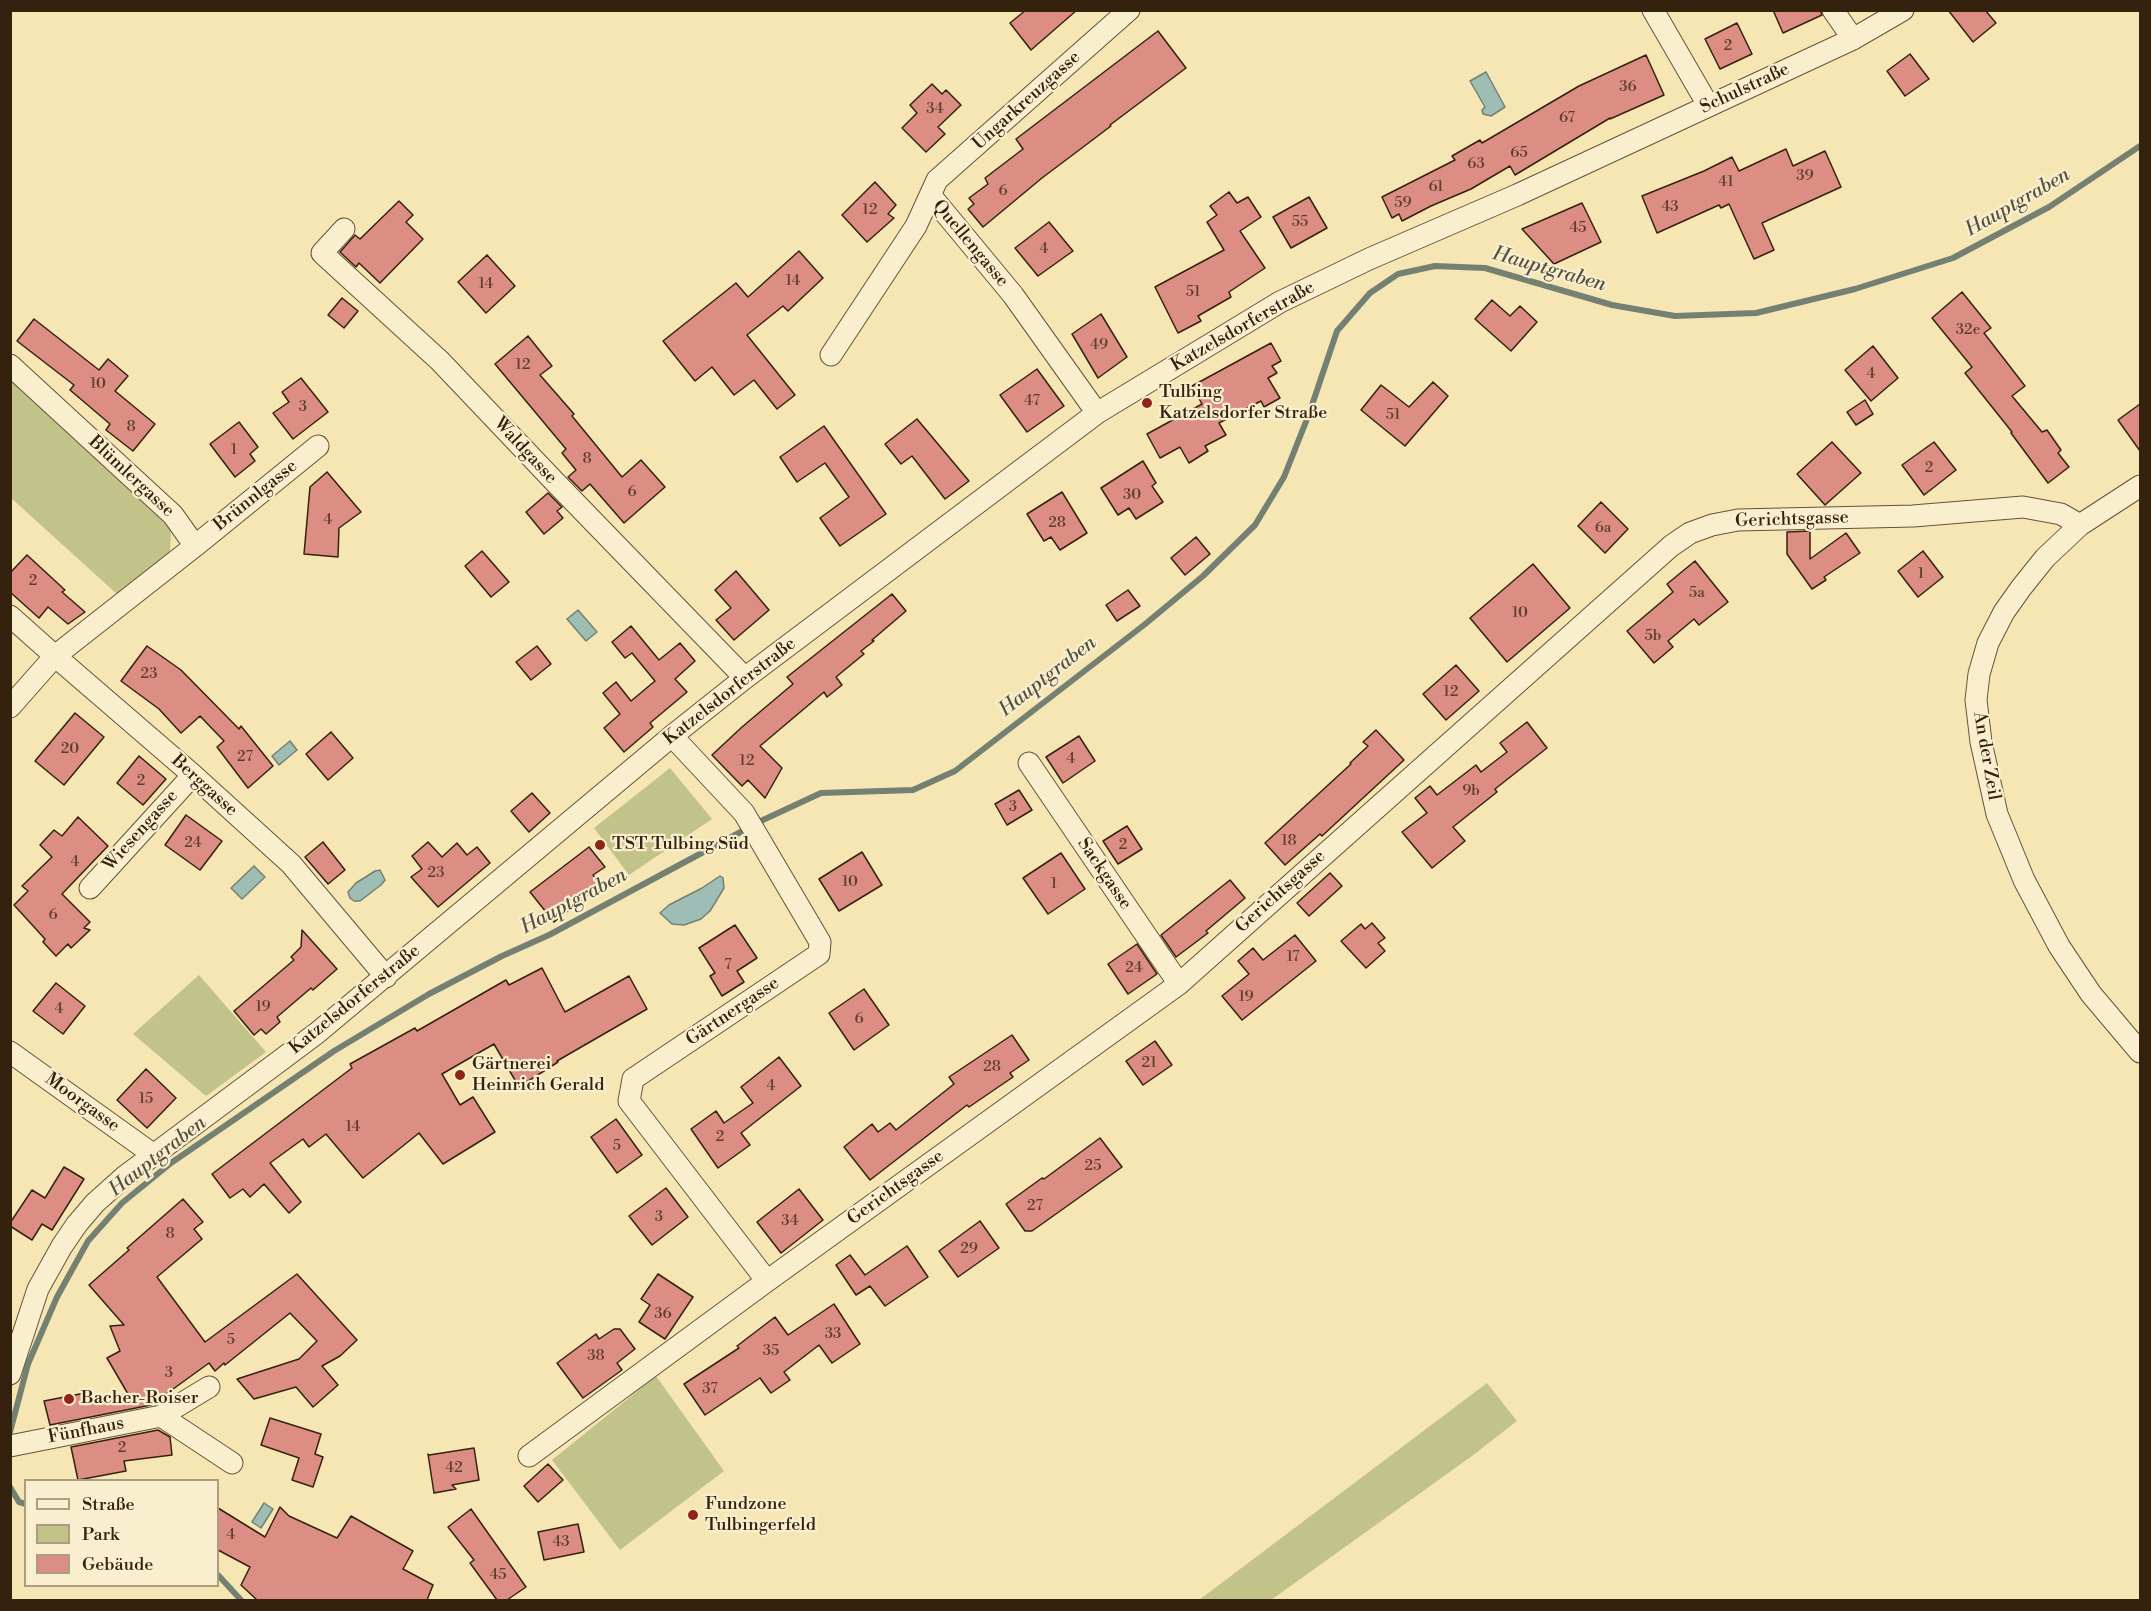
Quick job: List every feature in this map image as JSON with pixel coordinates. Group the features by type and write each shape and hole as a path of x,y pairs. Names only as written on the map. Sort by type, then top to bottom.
{"street":[{"name":"Ungarkreuzgasse","path":"931,196 937,180 1129,10"},
{"path":"1653,10 1708,105"},
{"path":"1833,10 1853,39"},
{"name":"Schulstraße","path":"1584,163 1853,39 1903,10"},
{"name":"Katzelsdorferstraße","path":"10,1374 38,1289 62,1246 95,1203 154,1155 317,1033 672,736 745,678 1097,413 1280,302 1369,259 1517,195 1584,163"},
{"name":"Quellengasse","path":"831,355 916,226 931,196 1013,295 1097,413"},
{"name":"Waldgasse","path":"344,229 322,253 440,361 745,678"},
{"name":"Blümlergasse","path":"10,365 173,514 195,546"},
{"name":"Brünnlgasse","path":"195,546 318,446"},
{"name":"An der Zeil","path":"2140,486 2080,525 2045,558 2021,588 1995,630 1983,657 1976,686 1977,718 1997,814 2024,880 2059,946 2086,987 2140,1052"},
{"name":"Gerichtsgasse","path":"529,1456 1179,984 1663,553 1690,533 1738,519 1913,516 2023,507 2061,514 2080,525"},
{"path":"10,707 55,657 195,546"},
{"name":"Berggasse","path":"10,616 193,775 291,864 386,976"},
{"name":"Gärtnergasse","path":"672,736 744,813 820,942 819,954 633,1079 629,1101 767,1281"},
{"name":"Sackgasse","path":"1029,763 1179,984"},
{"name":"Wiesengasse","path":"90,888 193,775"},
{"name":"Moorgasse","path":"10,1052 154,1155"},
{"name":"Fünfhaus","path":"16,1445 161,1416 209,1387"},
{"path":"161,1416 232,1463"}],"green space":[{"path":"11,373 162,513 171,531 170,551 157,566 118,595 11,498"},
{"path":"670,768 712,819 629,875 594,828"},
{"path":"199,975 266,1052 206,1096 133,1034"},
{"path":"656,1376 724,1471 620,1550 552,1460"},
{"path":"1487,1383 1517,1421 1472,1456 1271,1600 1199,1600"}],"water":[{"path":"1486,72 1505,107 1491,116 1483,114 1482,110 1485,107 1470,81"},
{"path":"578,610 597,632 586,641 567,619"},
{"path":"290,741 297,750 279,765 272,756"},
{"path":"254,866 265,877 242,899 231,888"},
{"path":"380,870 385,880 381,885 360,901 350,898 348,892 356,883"},
{"path":"720,876 723,878 724,888 710,911 701,919 684,925 672,924 660,913 669,905"},
{"path":"264,1503 273,1509 261,1528 252,1522"}],"building":[{"path":"1026,10 1077,10 1031,50 1010,23"},
{"path":"1773,10 1820,10 1822,15 1783,33"},
{"path":"1948,10 1985,10 1996,23 1973,42"},
{"path":"1737,23 1752,54 1720,69 1705,39"},
{"path":"1158,31 1186,68 1042,178 983,227 968,209 974,204 969,198 988,184 985,178 1023,149 1016,139"},
{"path":"1910,54 1929,79 1905,96 1887,71"},
{"path":"1646,55 1664,95 1610,118 1515,175 1510,166 1471,189 1402,221 1399,214 1392,218 1382,197 1455,160 1452,156 1480,140 1482,143 1579,86"},
{"path":"932,84 942,94 946,90 961,105 938,127 945,134 926,152 902,128 917,113 910,105"},
{"path":"1786,149 1793,166 1825,151 1841,187 1762,223 1774,250 1754,259 1729,204 1721,208 1719,205 1657,233 1642,196 1732,157 1739,171"},
{"path":"875,182 896,205 888,214 894,218 867,242 842,215"},
{"path":"1229,192 1237,203 1248,197 1261,217 1240,231 1265,268 1229,292 1231,297 1198,316 1201,321 1178,333 1155,287 1224,250 1207,222 1217,215 1210,206"},
{"path":"1309,197 1327,228 1291,248 1273,217"},
{"path":"399,201 413,215 406,222 423,239 380,283 359,263 356,267 340,252 355,235 360,239"},
{"path":"1582,203 1601,242 1554,264 1522,229"},
{"path":"1049,222 1073,251 1038,276 1015,248"},
{"path":"799,251 823,278 788,311 783,306 747,335 795,395 777,409 754,380 734,395 712,367 695,381 663,341 736,283 748,297"},
{"path":"487,255 515,286 486,313 458,282"},
{"path":"1962,292 1991,328 1984,333 2025,386 2012,396 2042,432 2047,430 2061,450 2058,453 2069,467 2048,483 2012,432 1965,373 1972,367 1932,318"},
{"path":"342,298 358,311 344,328 328,315"},
{"path":"1492,300 1510,316 1520,306 1537,322 1511,351 1475,319"},
{"path":"1101,314 1127,357 1098,378 1072,334"},
{"path":"34,319 99,370 108,359 128,376 115,391 155,424 133,451 106,430 110,424 70,390 74,385 17,341"},
{"path":"528,336 552,366 540,375 574,414 572,416 622,477 641,460 665,487 624,523 590,484 582,491 568,477 576,470 562,453 566,449 495,364"},
{"path":"1271,343 1281,361 1272,366 1277,373 1268,378 1280,398 1264,407 1261,401 1219,423 1226,435 1205,446 1208,451 1189,463 1180,447 1160,458 1147,434 1202,404 1192,386"},
{"path":"1873,346 1898,378 1871,401 1845,370"},
{"path":"1037,369 1064,406 1027,432 1000,395"},
{"path":"301,378 328,412 293,439 273,413 289,402 282,392"},
{"path":"1433,382 1448,396 1405,446 1361,410 1381,385 1409,407"},
{"path":"1865,400 1873,414 1856,425 1847,412"},
{"path":"2140,404 2140,451 2118,420"},
{"path":"917,419 969,481 945,499 912,456 901,464 885,444"},
{"path":"239,422 258,447 250,454 255,461 235,477 210,444"},
{"path":"824,426 886,514 840,546 820,518 849,497 825,463 797,482 780,457"},
{"path":"1832,442 1861,473 1825,505 1797,474"},
{"path":"1934,442 1956,470 1924,495 1902,465"},
{"path":"1143,461 1156,483 1152,486 1163,502 1136,519 1129,508 1118,515 1101,488"},
{"path":"327,472 361,512 339,528 338,557 304,554 310,487"},
{"path":"1062,492 1087,533 1060,550 1051,537 1044,541 1027,514"},
{"path":"548,493 562,507 557,511 563,518 544,534 526,512"},
{"path":"1601,502 1628,529 1605,553 1578,526"},
{"path":"1810,531 1810,559 1846,533 1860,553 1824,577 1826,580 1812,589 1787,554 1787,532"},
{"path":"1196,537 1210,554 1185,575 1171,558"},
{"path":"482,551 509,582 491,597 465,566"},
{"path":"1923,551 1943,577 1918,597 1898,571"},
{"path":"27,555 65,590 62,592 85,612 68,624 48,607 39,618 10,592 10,573"},
{"path":"1695,561 1728,602 1699,625 1694,619 1668,641 1673,647 1654,663 1627,631 1673,592 1667,584"},
{"path":"1533,564 1570,608 1507,662 1470,618"},
{"path":"736,571 769,610 734,640 716,620 731,608 715,590"},
{"path":"1128,590 1140,606 1117,621 1106,605"},
{"path":"892,594 906,611 861,651 864,654 836,677 842,685 827,697 824,692 760,746 782,768 765,798 748,780 742,786 712,755 793,684 787,677"},
{"path":"631,626 659,660 680,643 695,661 675,679 687,692 650,723 653,727 624,752 604,728 620,714 603,693 616,682 631,701 655,681 632,653 625,658 612,642"},
{"path":"147,646 181,670 239,729 241,726 273,766 248,788 217,747 224,741 200,716 181,733 159,709 121,681"},
{"path":"537,646 551,664 531,680 516,662"},
{"path":"1456,665 1479,691 1446,720 1423,694"},
{"path":"75,713 104,737 64,785 35,761"},
{"path":"1527,722 1547,748 1495,789 1497,792 1453,827 1465,841 1432,868 1402,832 1427,813 1415,798 1430,786 1437,795 1476,765 1481,772 1507,752 1500,743"},
{"path":"1376,730 1404,760 1322,836 1320,834 1285,865 1265,843 1351,764 1368,746 1363,742"},
{"path":"331,732 353,758 328,780 306,754"},
{"path":"1079,736 1095,761 1063,783 1046,757"},
{"path":"139,756 166,779 143,805 117,783"},
{"path":"1019,790 1032,810 1007,825 995,804"},
{"path":"532,793 550,813 529,832 511,811"},
{"path":"186,815 222,841 200,870 165,845"},
{"path":"78,817 108,846 62,894 90,922 84,928 90,930 71,948 68,944 56,956 43,942 45,939 14,905 28,891 22,886 52,857 40,845 54,830 62,836"},
{"path":"1127,826 1142,849 1118,864 1103,841"},
{"path":"323,842 345,870 328,884 305,857"},
{"path":"428,842 442,857 457,843 467,855 477,847 490,863 438,907 411,877 422,869 412,856"},
{"path":"589,847 605,867 593,875 601,885 554,922 530,892"},
{"path":"862,852 882,885 839,911 819,879"},
{"path":"1061,853 1085,889 1048,914 1023,878"},
{"path":"1330,873 1342,886 1309,916 1297,903"},
{"path":"1230,880 1245,898 1206,931 1208,933 1176,957 1161,935"},
{"path":"1372,923 1385,938 1378,943 1385,951 1366,968 1341,941 1361,924 1365,929"},
{"path":"735,925 757,958 737,971 744,982 722,996 710,976 715,973 699,948"},
{"path":"302,930 337,969 277,1017 280,1022 266,1034 261,1029 254,1035 234,1011 294,960 291,957 301,947"},
{"path":"1295,935 1316,961 1242,1020 1222,996 1249,974 1238,961 1253,948 1263,960"},
{"path":"1137,944 1157,974 1128,994 1108,964"},
{"path":"542,968 565,1012 629,976 647,1009 557,1061 519,1087 494,1044 442,1074 460,1105 473,1097 495,1132 443,1164 419,1133 363,1178 326,1134 309,1147 303,1139 270,1163 301,1202 289,1213 264,1184 250,1197 243,1189 230,1198 212,1174 352,1068 350,1064 415,1028 417,1031 506,980 509,985"},
{"path":"56,983 85,1006 63,1034 33,1011"},
{"path":"864,989 889,1025 854,1050 829,1013"},
{"path":"1012,1035 1029,1060 1010,1073 1013,1077 969,1107 967,1105 870,1180 844,1147 872,1124 878,1132 890,1123 896,1130 954,1084 949,1077"},
{"path":"1155,1041 1172,1065 1143,1085 1126,1061"},
{"path":"779,1057 801,1086 741,1133 750,1145 718,1168 691,1129 716,1111 724,1123 753,1103 741,1087"},
{"path":"146,1069 176,1098 147,1128 117,1100"},
{"path":"616,1119 642,1155 617,1173 591,1137"},
{"path":"1100,1138 1122,1167 1032,1231 1025,1231 1006,1204"},
{"path":"64,1167 84,1179 52,1230 42,1224 32,1240 10,1226 32,1190 45,1198"},
{"path":"666,1188 688,1217 652,1245 629,1216"},
{"path":"799,1189 823,1220 781,1253 757,1222"},
{"path":"183,1199 203,1222 194,1229 202,1239 157,1277 205,1342 297,1274 357,1340 340,1356 322,1366 338,1385 313,1407 296,1387 254,1399 237,1379 299,1359 317,1341 290,1313 225,1365 224,1363 215,1371 209,1363 151,1405 50,1425 44,1401 85,1393 86,1403 128,1394 107,1358 120,1351 110,1326 124,1325 89,1285"},
{"path":"980,1221 999,1248 958,1277 939,1251"},
{"path":"907,1246 928,1277 885,1306 870,1286 856,1295 836,1265 850,1255 865,1275"},
{"path":"658,1274 693,1297 665,1339 639,1322 650,1305 641,1299"},
{"path":"834,1304 860,1344 832,1363 819,1345 784,1372 790,1380 771,1393 760,1378 705,1415 684,1384 739,1348 737,1346 775,1317 788,1335"},
{"path":"614,1329 620,1329 635,1349 617,1363 622,1370 583,1398 557,1363 596,1334 599,1339"},
{"path":"270,1418 321,1434 315,1454 323,1457 313,1487 292,1480 299,1458 261,1445"},
{"path":"158,1430 170,1437 172,1455 124,1461 126,1471 78,1479 71,1447"},
{"path":"474,1448 479,1480 452,1485 456,1489 434,1493 428,1454"},
{"path":"548,1464 563,1480 538,1502 524,1486"},
{"path":"280,1507 289,1516 337,1538 351,1516 413,1551 403,1569 433,1585 427,1600 257,1600 241,1585 250,1567 219,1551 219,1509 265,1537"},
{"path":"471,1509 526,1587 507,1600 497,1600 470,1563 474,1560 448,1527"},
{"path":"578,1524 584,1552 544,1560 538,1532"}],"waterway":[{"name":"Hauptgraben","path":"10,1432 28,1364 57,1297 88,1241 122,1203 171,1163 334,1051 429,994 502,956 549,935 763,820 821,793 913,790 955,771 1144,625 1203,576 1255,525 1284,477 1309,414 1337,331 1370,293 1398,274 1435,266 1485,268 1612,305 1675,316 1756,313 1855,289 1953,258 2049,207 2140,146"},
{"name":"Hauptgraben","path":"10,1487 19,1502 24,1503"},
{"name":"Hauptgraben","path":"219,1576 241,1600"}],"place":[{"name":"Tulbing Katzelsdorfer Straße","path":"1147,403"},
{"name":"TST Tulbing Süd","path":"600,845"},
{"name":"Gärtnerei Heinrich Gerald","path":"460,1075"},
{"name":"Bacher-Roiser","path":"69,1399"},
{"name":"Fundzone Tulbingerfeld","path":"693,1515"}]}
